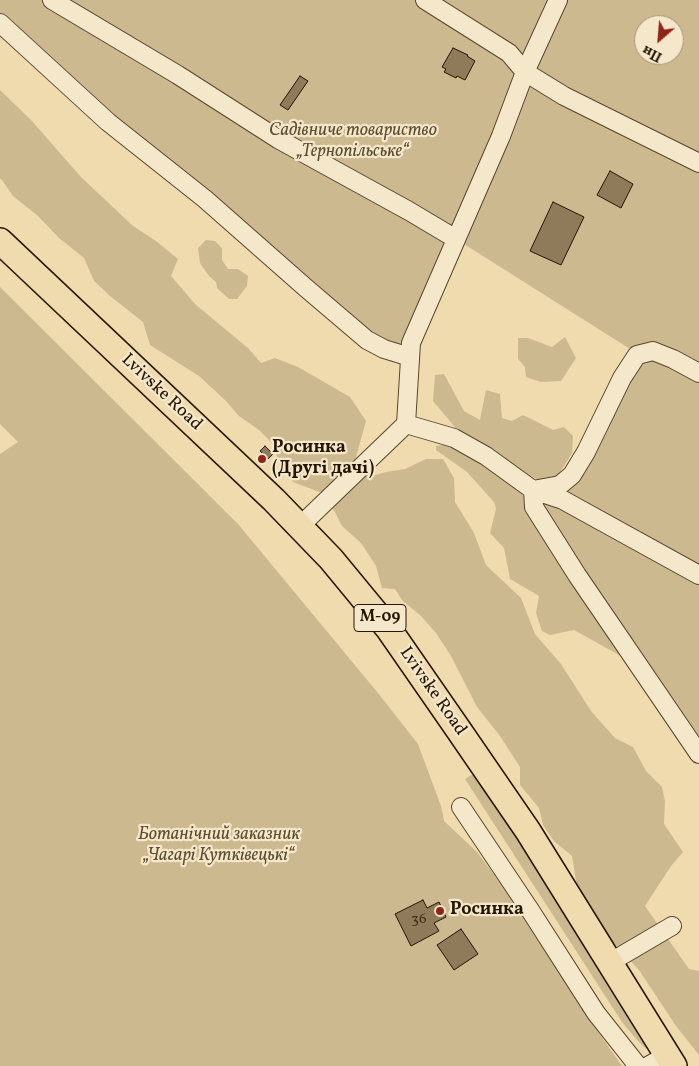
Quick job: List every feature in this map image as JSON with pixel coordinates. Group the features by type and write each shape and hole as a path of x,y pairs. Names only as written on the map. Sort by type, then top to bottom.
{"highway":[{"name":"Lvivske Road","path":"0,241 300,526 342,572 393,635 528,831 609,963 663,1062"}],"street":[{"path":"52,0 278,139 456,239"},
{"path":"425,0 509,53 525,72 564,96 699,162"},
{"path":"300,526 406,424 411,343 501,136 525,72 558,0"},
{"path":"0,23 108,122 205,199 367,340 384,349 410,357"},
{"path":"533,490 560,485 572,475 586,452 622,378 637,355 653,351 699,373"},
{"path":"406,424 454,438 486,456 533,490 563,500 699,575"},
{"path":"533,490 534,507 577,575 699,754"},
{"path":"461,806 596,1013 638,1066"},
{"path":"609,963 672,926"}],"green space":[{"name":"Садівниче товариство „Тернопільське“","path":"0,0 699,0 699,754 534,507 560,485 638,354 456,239 410,357 384,349 0,23"},
{"path":"0,90 32,121 80,176 133,226 156,241 178,259 171,276 196,305 248,348 261,363 275,358 298,367 350,397 366,421 356,457 363,474 372,476 405,469 426,459 443,459 454,478 455,502 474,533 486,565 521,598 535,634 561,664 591,711 615,738 633,747 646,771 662,787 665,801 664,824 683,852 671,866 645,906 689,969 699,971 699,1055 676,1026 639,970 592,916 577,887 572,856 554,841 543,825 539,808 520,785 520,767 500,736 477,707 451,656 436,633 421,616 402,600 395,589 382,588 376,566 361,543 342,526 322,493 293,482 278,461 273,444 259,430 239,416 199,376 150,345 143,322 94,281 84,258 13,196 0,179"},
{"path":"206,240 215,241 222,248 222,260 228,269 238,269 248,276 247,286 237,299 229,299 217,288 216,282 200,263 198,248"},
{"name":"Ботанічний заказник „Чагарі Кутківецькі“","path":"0,287 238,524 378,693 418,744 441,806 444,821 477,852 517,905 553,955 584,1012 622,1066 0,1066 0,454 18,442 0,424"},
{"path":"565,337 576,358 561,381 541,382 526,377 525,367 518,359 518,338 528,338 552,347"},
{"path":"444,374 464,411 480,420 486,390 500,394 502,418 512,421 523,415 553,430 564,427 573,436 572,453 559,474 548,482 536,479 459,432 433,401 435,375"},
{"path":"457,443 476,461 516,484 564,565 621,648 619,655 574,630 550,635 542,631 536,613 539,596 510,579 504,548 490,533 496,509 494,502 467,472 436,450 436,446"},
{"path":"475,773 648,1033 652,1047 648,1049 644,1047 622,1022 465,779"}],"building":[{"path":"453,48 468,55 475,61 465,80 444,72 446,69 442,67"},
{"path":"300,76 308,81 288,110 280,105"},
{"path":"610,171 633,184 621,208 597,195"},
{"path":"553,202 584,217 561,265 530,251"},
{"path":"265,446 273,454 268,459 260,451"},
{"path":"423,900 427,908 439,902 446,917 434,923 439,931 411,946 395,914"},
{"path":"461,929 478,954 454,970 437,945"}],"place":[{"name":"Росинка (Другі дачі)","path":"262,459"},
{"name":"Росинка","path":"440,911"}]}
